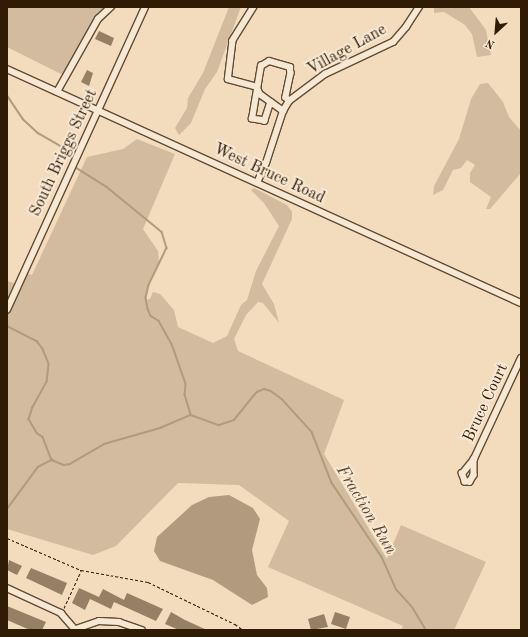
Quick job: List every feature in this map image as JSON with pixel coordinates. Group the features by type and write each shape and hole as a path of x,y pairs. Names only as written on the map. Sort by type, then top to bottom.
{"street":[{"path":"57,92 98,19 111,7"},
{"name":"South Briggs Street","path":"7,310 145,7"},
{"path":"254,7 233,41 228,79 257,87"},
{"name":"Village Lane","path":"257,183 266,163 283,111 289,101 325,74 393,42 406,27 419,7"},
{"path":"270,102 265,121 252,119 260,66 264,63 286,64 291,73 286,98 289,101"},
{"name":"West Bruce Road","path":"7,69 521,303"},
{"path":"257,87 260,94 283,111"},
{"name":"Bruce Court","path":"474,458 521,358"},
{"path":"7,588 61,614 76,630 99,621 119,622 142,630"}],"path":[{"path":"7,538 81,570 148,582 235,624 243,630"},
{"path":"61,614 81,570"}],"shaded area":[{"path":"7,7 110,7 65,76 7,47"},
{"path":"229,7 241,7 217,72 205,89 191,123 179,135 175,128 187,108 188,98 203,73"},
{"path":"434,7 469,7 486,30 491,55 477,57 472,34 465,25 444,12 434,13"},
{"path":"488,83 503,102 509,117 521,131 521,173 490,209 486,209 491,197 470,182 470,173 475,165 467,160 461,168 453,170 443,190 433,195 434,186 459,139 471,99 480,84"},
{"path":"137,139 175,154 143,229 158,251 159,262 149,285 146,300 150,299 153,292 160,294 174,310 178,327 213,343 227,336 241,305 247,300 256,271 279,226 264,203 251,190 254,188 287,205 292,212 292,219 262,284 274,304 279,323 263,303 258,302 246,315 234,339 238,351 344,400 324,454 387,559 401,525 486,562 454,630 401,630 403,626 268,567 289,521 239,485 178,483 116,546 93,555 7,529 7,281 18,284 24,272 32,275 87,157 123,149"},
{"path":"229,495 253,508 260,519 252,550 257,575 267,588 268,597 252,605 213,580 160,561 154,551 157,537 192,505 209,497"}],"building":[{"path":"99,31 114,38 111,46 95,39"},
{"path":"87,70 93,73 89,86 81,82"},
{"path":"9,560 22,566 17,575 7,570"},
{"path":"31,568 67,583 62,595 26,578"},
{"path":"79,588 99,597 103,589 124,600 127,593 163,609 156,621 114,602 111,609 90,599 85,610 72,603"},
{"path":"7,606 46,622 42,630 30,630 7,620"},
{"path":"171,612 207,630 179,630 165,624"},
{"path":"335,612 350,617 346,629 331,624"},
{"path":"324,614 328,627 311,630 308,619"}],"waterway":[{"path":"7,95 23,119 38,133 66,149 70,157"},
{"path":"75,167 107,187 162,232 167,248 149,285 146,298 151,316 159,321 172,344 186,384 185,395 191,415"},
{"name":"Fraction Run","path":"7,326 37,341 43,349 49,364 47,382 33,407 29,419 37,433 43,437 52,460 64,465 70,464 104,444 160,428 190,415"},
{"name":"Fraction Run","path":"191,415 219,425 234,420 257,392 264,389 271,391 282,399 312,432 332,483 382,557 397,590 413,608 426,630"},
{"path":"7,509 38,467 52,460"}]}
